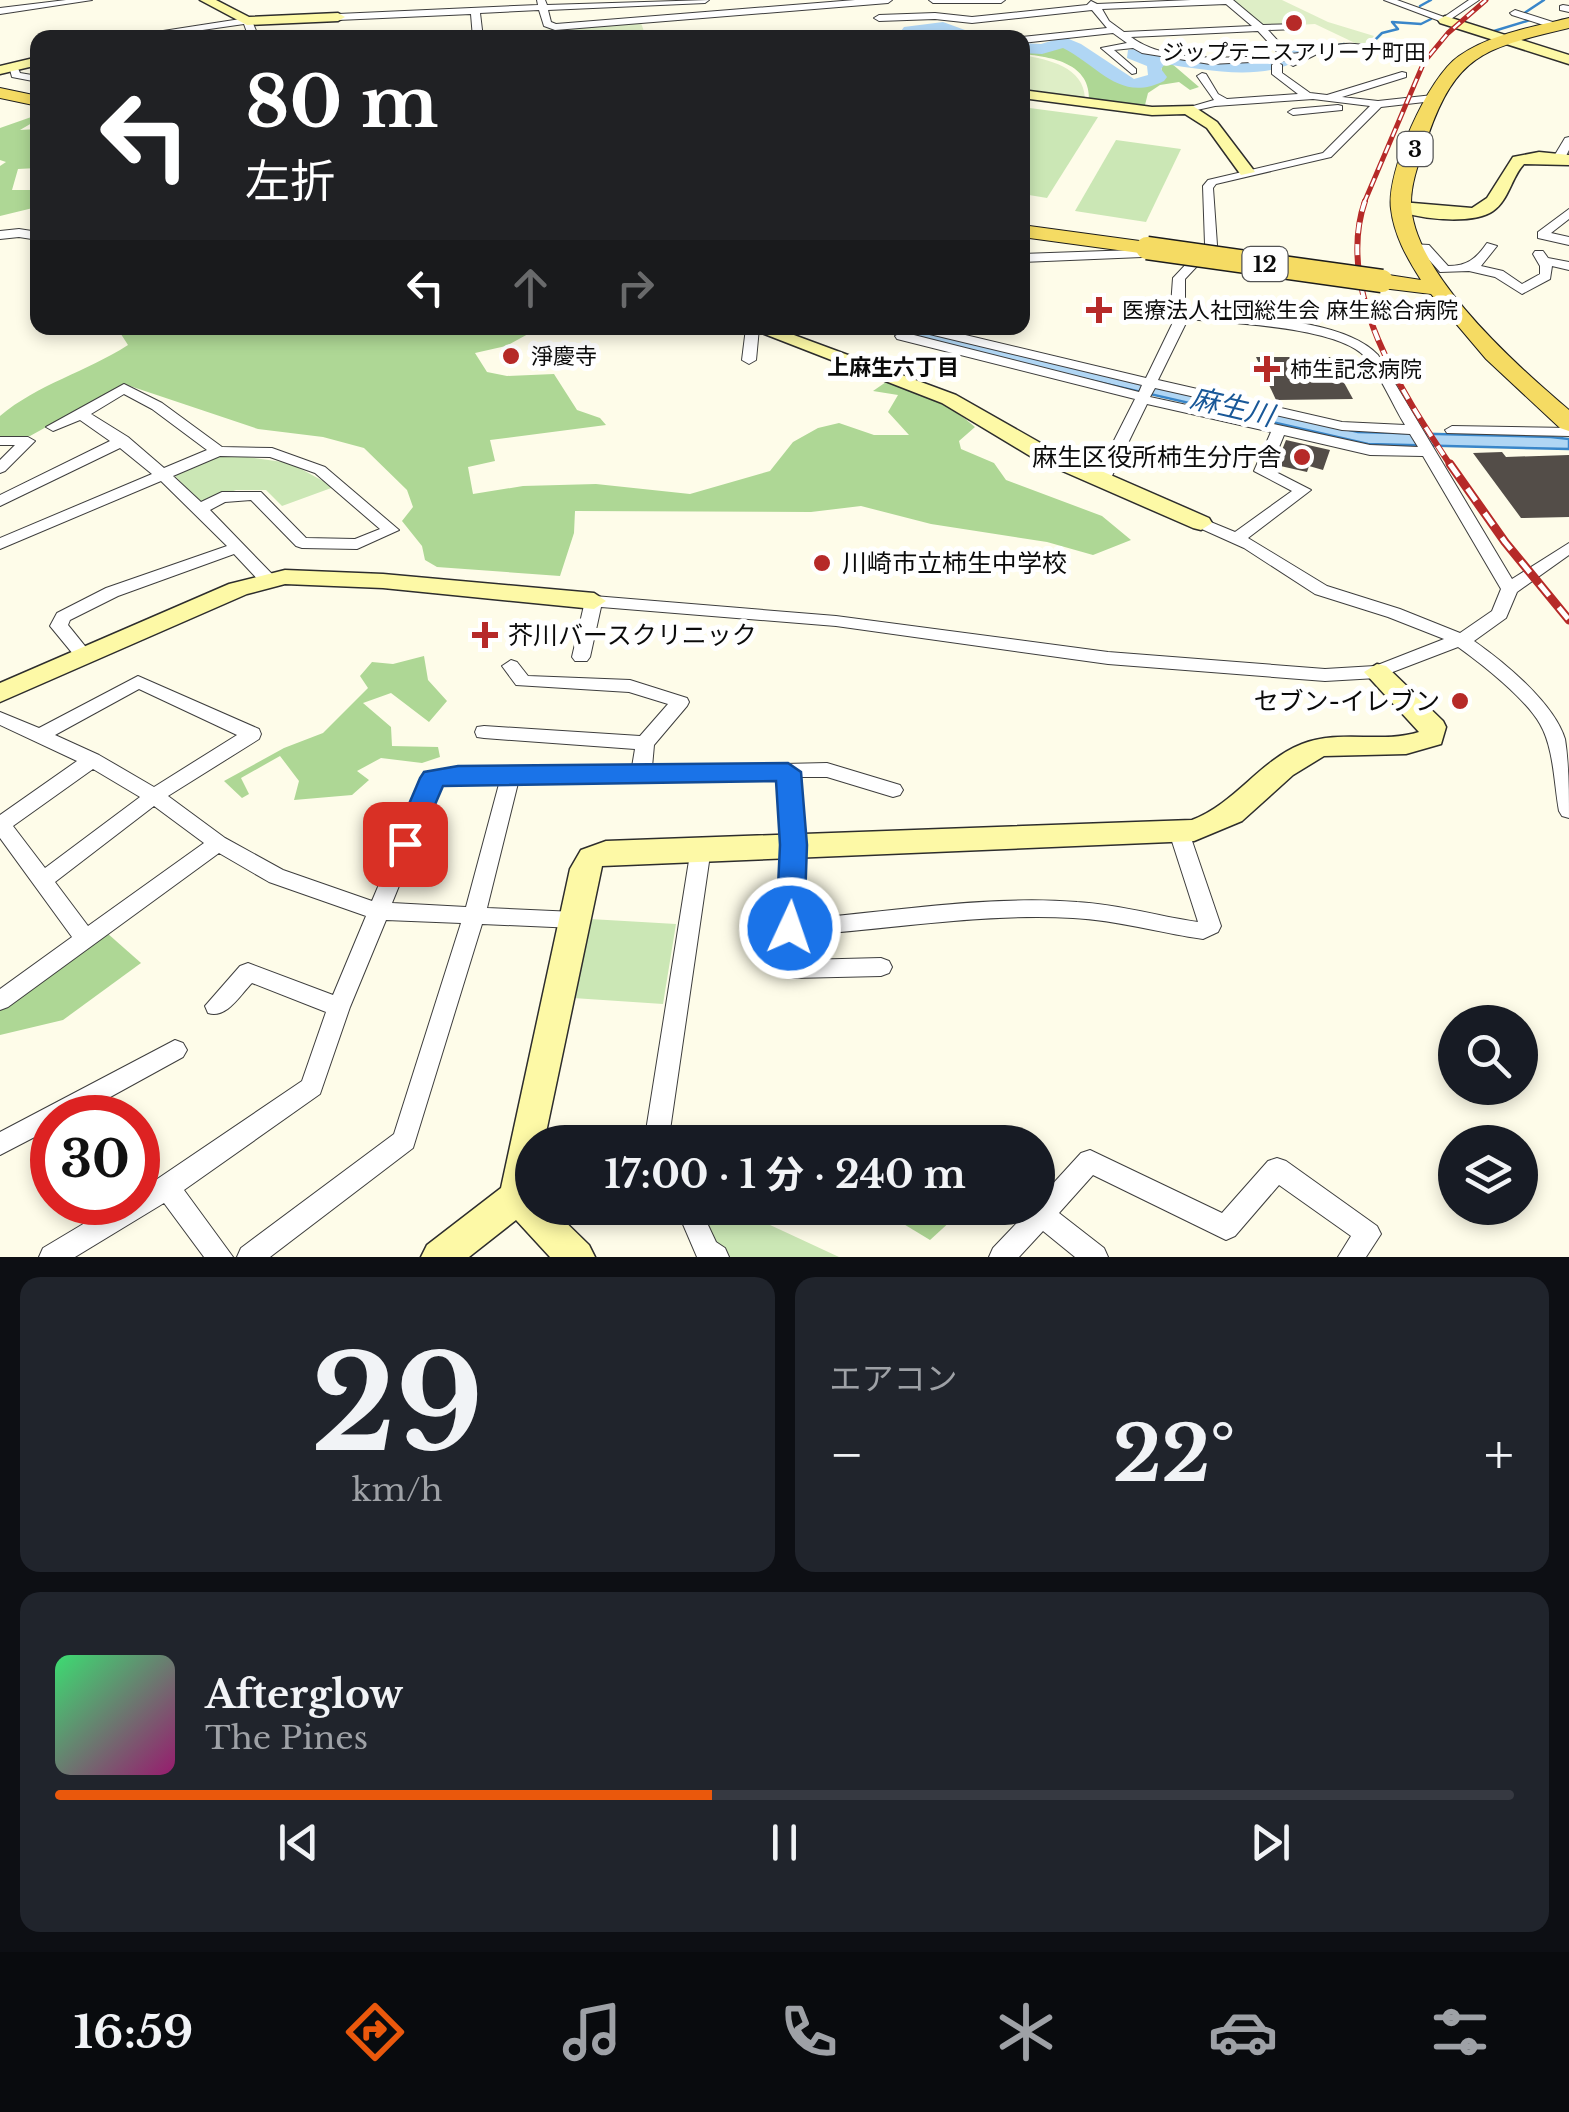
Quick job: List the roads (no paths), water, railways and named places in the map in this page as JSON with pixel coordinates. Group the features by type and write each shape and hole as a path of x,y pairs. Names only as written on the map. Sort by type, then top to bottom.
{"main road":[{"name":"3","path":"1564,16 1458,65 1443,80 1433,98 1403,186 1401,207 1412,248 1440,288 1493,354 1569,423"},
{"path":"0,93 30,99"},
{"name":"12","path":"1030,232 1440,288"}],"street":[{"path":"0,11 88,0"},
{"path":"206,0 248,22 251,30"},
{"path":"404,0 404,13"},
{"path":"500,0 508,0"},
{"path":"185,30 248,22 543,4 704,0"},
{"path":"543,4 547,24 554,27 888,0"},
{"path":"935,16 930,0 1001,0"},
{"path":"1388,0 1569,60"},
{"path":"1444,20 1475,0"},
{"path":"678,1 689,19"},
{"path":"879,18 935,16 972,20 1090,4 1228,1 1295,62 1241,63 1135,46 1106,48 1132,71"},
{"path":"1180,2 1194,12"},
{"path":"1137,3 1151,14"},
{"path":"1090,4 1135,46"},
{"path":"475,11 477,30"},
{"path":"1515,14 1564,16"},
{"path":"1205,21 1226,40"},
{"path":"1161,23 1198,59"},
{"path":"1030,39 1298,26"},
{"path":"1241,63 1364,47"},
{"path":"1235,50 1241,63"},
{"path":"1277,65 1277,74 1309,97"},
{"path":"6,69 30,78"},
{"path":"1202,76 1214,96 1224,102"},
{"path":"1328,98 1402,76"},
{"path":"1030,95 1152,112 1224,102 1309,97 1378,104 1433,98"},
{"path":"1378,104 1327,155 1276,169 1221,177 1207,188 1211,245 1184,268 1179,278 1178,306 1184,314 1325,330 1344,337 1370,355 1509,589"},
{"path":"1293,112 1334,107 1362,117"},
{"path":"1188,109 1212,125 1248,172"},
{"path":"1401,207 1454,214 1480,211 1494,201 1514,163 1532,157 1564,159 1569,140"},
{"path":"1569,213 1542,235 1569,241"},
{"path":"0,235 30,236"},
{"path":"1472,268 1491,246"},
{"path":"1412,248 1425,248 1444,269 1472,268 1499,274 1522,290 1546,276 1542,257 1569,266"},
{"path":"1030,258 1206,250"},
{"path":"1102,480 1184,314"},
{"path":"749,360 751,335"},
{"path":"778,335 949,399 1043,454 1237,538 1321,590 1394,612 1461,640 1517,684 1547,719 1556,737 1569,811"},
{"path":"947,335 1370,450 1426,450"},
{"path":"902,336 1146,391 1342,426 1414,430"},
{"path":"53,426 124,388 158,406 218,450"},
{"path":"81,414 165,473 268,580"},
{"path":"1237,538 1303,490 1262,470 1280,428"},
{"path":"1452,430 1569,432"},
{"path":"0,500 123,440"},
{"path":"0,441 28,441 0,468"},
{"path":"0,544 218,450 272,453 320,470 391,530 357,544 302,542 255,495 222,497 202,508"},
{"path":"84,656 60,626 63,617 112,592 238,548"},
{"path":"0,692 268,580 306,577 836,621 1108,658 1308,674 1377,672 1461,640 1500,614 1509,589 1569,548"},
{"path":"581,657 594,600"},
{"path":"512,666 522,681 630,686 680,702 645,743 640,775"},
{"path":"530,1125 585,868 591,858 606,852 1179,832 1224,819 1277,771 1320,748 1364,742 1413,743 1431,737 1432,727 1377,672"},
{"path":"37,737 138,682 252,734 154,796 42,881"},
{"path":"0,718 92,760 154,796 218,843 276,876 378,911 575,920"},
{"path":"484,732 645,743"},
{"path":"86,940 1,824 92,760"},
{"path":"52,1257 167,1188 312,1087 339,1008 433,778 827,770 893,790"},
{"path":"788,772 794,845 790,928 793,968 881,968"},
{"path":"250,1257 404,1140 474,915 510,777"},
{"path":"790,928 1058,909 1140,916 1164,925 1203,931 1210,926 1179,832"},
{"path":"0,1001 218,843"},
{"path":"656,1125 700,848"},
{"path":"216,1006 248,972 339,1008"},
{"path":"0,1144 175,1050"},
{"path":"1055,1200 1090,1161 1226,1228 1277,1169 1368,1234 1351,1257"},
{"path":"167,1188 220,1257"},
{"path":"440,1257 515,1200"},
{"path":"551,1225 576,1257"},
{"path":"696,1225 707,1251 716,1257"},
{"path":"1002,1257 1032,1225"},
{"path":"1055,1225 1095,1257"}],"water":[{"name":"麻生川","path":"908,335 940,335 1358,432 1551,437 1569,439 1569,449 1368,444 945,347"}],"waterway":[{"path":"1420,6 1431,0"},
{"path":"1523,14 1544,0"},
{"path":"1360,45 1370,45 1382,33 1398,29 1392,22 1421,24 1431,19"},
{"path":"1494,31 1530,20"},
{"path":"910,30 953,30"},
{"path":"1030,48 1064,42 1132,84 1145,84 1158,77 1153,69 1157,63 1135,58 1134,54 1214,66 1279,63 1299,53"},
{"path":"1299,53 1344,44"}],"railway":[{"path":"1364,203 1424,62 1448,33 1486,0"},
{"path":"1365,201 1358,235 1366,305 1395,374 1451,466"},
{"path":"1450,464 1505,542 1569,620"}],"place":[{"name":"ジップテニスアリーナ町田","path":"1294,23"},
{"name":"医療法人社団総生会 麻生総合病院","path":"1099,310"},
{"name":"淨慶寺","path":"511,356"},
{"name":"柿生記念病院","path":"1267,369"},
{"name":"麻生区役所柿生分庁舎","path":"1302,457"},
{"name":"川崎市立柿生中学校","path":"822,563"},
{"name":"芥川バースクリニック","path":"485,635"},
{"name":"セブン-イレブン","path":"1460,701"}],"district":[{"name":"上麻生六丁目","path":"893,367"}]}
